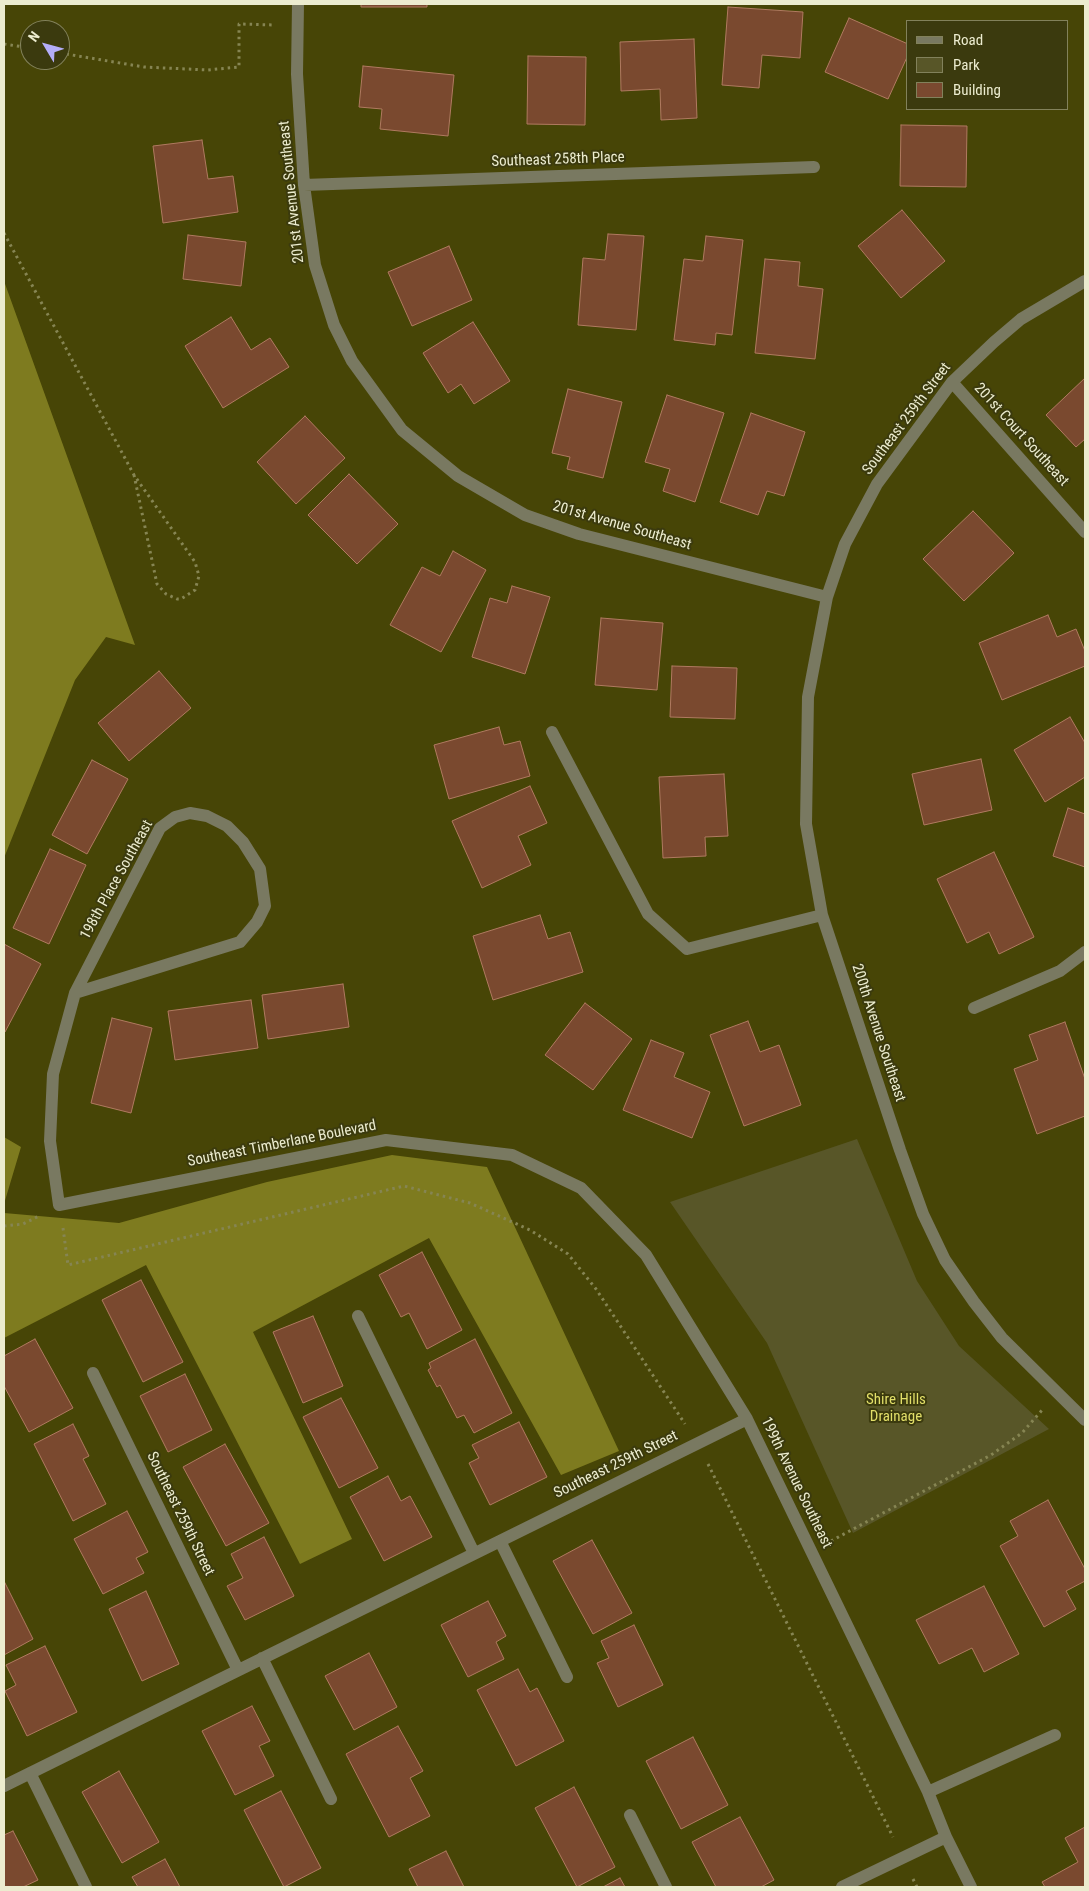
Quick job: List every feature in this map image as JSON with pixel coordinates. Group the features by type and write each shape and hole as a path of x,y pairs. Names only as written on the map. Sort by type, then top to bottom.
{"street":[{"name":"201st Avenue Southeast","path":"298,4 297,74 304,185 315,264 334,325 352,361 402,430 458,476 525,515 579,534 827,597"},
{"name":"Southeast 258th Place","path":"304,185 814,167"},
{"name":"Southeast 259th Street","path":"827,597 845,544 877,484 952,382 1021,319 1085,281"},
{"name":"201st Court Southeast","path":"952,382 1085,532"},
{"name":"200th Avenue Southeast","path":"827,597 808,697 806,824 822,915 900,1150 923,1214 945,1260 1002,1338 1085,1420"},
{"path":"552,732 648,914 687,949 822,915"},
{"name":"198th Place Southeast","path":"59,1205 50,1141 53,1074 75,993 160,828 174,817 190,813 207,816 227,826 243,842 260,869 265,906 257,922 240,942 75,993"},
{"path":"974,1008 1060,971 1085,952"},
{"name":"Southeast Timberlane Boulevard","path":"59,1205 386,1140 512,1155"},
{"name":"199th Avenue Southeast","path":"512,1155 581,1188 646,1255 747,1419 928,1792 946,1836 972,1887"},
{"path":"358,1316 474,1553"},
{"name":"Southeast 259th Street","path":"93,1373 238,1670"},
{"name":"Southeast 259th Street","path":"4,1771 7,1784 747,1419"},
{"path":"500,1540 567,1677"},
{"path":"262,1658 331,1800"},
{"path":"928,1792 1055,1735"},
{"path":"30,1773 86,1887"},
{"path":"630,1815 666,1887"},
{"path":"842,1887 946,1836"}],"path":[{"path":"70,55 144,67 208,70 239,67 239,24 298,26"},
{"path":"4,44 20,46"},
{"path":"4,233 134,475 195,562 199,576 195,590 181,599 177,600 166,594 157,584 134,475"},
{"path":"4,1226 23,1224 59,1205 68,1265 404,1186 470,1203 530,1230 568,1254 596,1289 698,1443 917,1887"},
{"path":"811,1552 1009,1444 1022,1433 1057,1393"}],"green space":[{"name":"Shire Hills Drainage","path":"857,1139 917,1281 959,1346 1049,1429 853,1533 767,1343 670,1202"}],"shaded area":[{"path":"4,281 135,645 106,637 75,680 4,858"},
{"path":"4,1137 21,1147 4,1204"},
{"path":"392,1155 487,1167 619,1451 561,1475 429,1238 253,1332 352,1539 300,1564 146,1265 4,1338 4,1213 119,1223 267,1182"}],"building":[{"path":"361,4 427,4 427,7 361,7"},
{"path":"728,7 803,12 800,58 762,55 759,88 722,85"},
{"path":"849,18 906,43 906,59 888,99 825,72"},
{"path":"694,39 697,118 661,120 660,89 621,91 620,42"},
{"path":"528,56 586,57 585,125 527,124"},
{"path":"363,66 454,75 448,136 380,129 382,109 359,107"},
{"path":"901,125 967,126 966,187 900,186"},
{"path":"202,140 208,179 233,176 238,212 163,223 153,146"},
{"path":"902,210 945,261 901,298 858,246"},
{"path":"608,234 644,236 636,330 578,325 583,258 605,260"},
{"path":"188,235 246,242 241,286 183,279"},
{"path":"706,236 743,240 732,335 716,333 715,345 674,340 684,259 703,261"},
{"path":"449,246 472,300 412,326 388,272"},
{"path":"765,259 800,262 798,286 823,289 815,359 755,353"},
{"path":"231,317 251,350 270,338 289,367 223,408 185,346"},
{"path":"473,322 510,381 474,404 461,384 448,393 423,353"},
{"path":"1085,378 1085,439 1076,447 1046,415"},
{"path":"568,389 622,402 603,478 567,469 570,457 552,453"},
{"path":"667,395 724,413 695,502 663,491 670,469 645,462"},
{"path":"751,413 805,432 784,496 767,491 758,515 720,502"},
{"path":"305,416 345,458 296,504 257,462"},
{"path":"349,474 398,524 357,564 308,515"},
{"path":"973,511 1014,553 964,601 923,559"},
{"path":"453,551 486,570 441,652 390,625 422,567 440,576"},
{"path":"512,586 550,597 525,674 472,657 490,598 507,603"},
{"path":"1048,615 1057,637 1076,629 1085,651 1085,666 1002,700 979,643"},
{"path":"601,618 663,623 657,690 595,685"},
{"path":"672,666 737,668 735,719 670,717"},
{"path":"159,671 191,708 129,761 98,723"},
{"path":"1070,717 1085,743 1085,777 1045,802 1014,750"},
{"path":"499,727 504,745 520,741 530,776 449,799 434,745"},
{"path":"981,759 992,810 924,825 912,774"},
{"path":"92,760 128,779 87,854 52,835"},
{"path":"724,774 728,836 705,837 706,856 663,858 659,777"},
{"path":"530,786 547,823 518,836 531,865 482,888 452,821"},
{"path":"1068,808 1085,814 1085,867 1053,856"},
{"path":"50,849 86,865 49,944 13,928"},
{"path":"994,852 1034,937 999,954 989,932 967,943 937,879"},
{"path":"540,915 548,939 570,932 583,972 493,1000 473,936"},
{"path":"4,944 41,964 5,1032 4,1031"},
{"path":"343,984 349,1027 268,1039 262,995"},
{"path":"251,1000 258,1048 175,1060 168,1011"},
{"path":"585,1003 632,1039 593,1090 545,1055"},
{"path":"112,1018 152,1028 131,1113 91,1103"},
{"path":"748,1021 760,1052 779,1045 801,1105 744,1126 710,1035"},
{"path":"1065,1022 1085,1079 1085,1116 1037,1134 1014,1069 1038,1060 1029,1035"},
{"path":"651,1040 684,1053 674,1077 710,1092 692,1138 623,1110"},
{"path":"422,1252 462,1330 427,1349 409,1313 401,1317 379,1275"},
{"path":"141,1280 183,1362 143,1382 102,1300"},
{"path":"313,1316 343,1386 303,1403 273,1332"},
{"path":"35,1339 73,1408 29,1432 4,1386 4,1356"},
{"path":"475,1339 512,1413 474,1433 464,1415 457,1418 440,1385 437,1387 428,1370 431,1368 429,1363"},
{"path":"185,1374 212,1430 168,1452 140,1396"},
{"path":"341,1398 378,1468 339,1488 303,1417"},
{"path":"519,1422 547,1477 490,1505 469,1463 479,1458 472,1445"},
{"path":"73,1424 89,1456 83,1459 106,1504 73,1521 34,1444"},
{"path":"225,1444 269,1523 226,1546 183,1467"},
{"path":"388,1476 401,1501 410,1496 432,1537 384,1561 350,1497"},
{"path":"1048,1500 1085,1569 1085,1581 1066,1591 1076,1609 1044,1627 1000,1546 1018,1536 1010,1521"},
{"path":"127,1511 148,1552 136,1558 144,1573 103,1594 74,1539"},
{"path":"264,1537 294,1596 245,1620 227,1586 243,1578 231,1554"},
{"path":"592,1540 632,1613 593,1634 553,1561"},
{"path":"4,1581 33,1639 4,1655"},
{"path":"984,1586 1019,1654 984,1672 972,1648 939,1664 916,1620"},
{"path":"146,1591 179,1664 142,1681 109,1609"},
{"path":"488,1601 506,1636 496,1642 504,1659 468,1677 441,1625"},
{"path":"634,1625 663,1685 618,1707 597,1663 609,1658 601,1641"},
{"path":"45,1646 77,1712 27,1736 5,1691 16,1685 6,1665"},
{"path":"369,1653 397,1707 354,1730 325,1676"},
{"path":"518,1669 530,1692 537,1688 564,1741 516,1766 477,1690"},
{"path":"252,1706 270,1741 259,1746 274,1776 235,1795 202,1731"},
{"path":"398,1726 423,1771 410,1778 430,1816 389,1837 346,1754"},
{"path":"693,1737 728,1805 681,1829 646,1761"},
{"path":"119,1771 159,1842 122,1863 82,1792"},
{"path":"574,1787 615,1867 577,1887 535,1808"},
{"path":"281,1791 321,1868 284,1887 244,1810"},
{"path":"740,1817 774,1880 761,1887 716,1887 692,1842"},
{"path":"1085,1827 1085,1887 1045,1887 1042,1882 1078,1862 1065,1838"},
{"path":"13,1831 38,1880 23,1887 4,1887 4,1835"},
{"path":"446,1851 464,1887 418,1887 409,1869"},
{"path":"165,1859 180,1887 138,1887 132,1877"},
{"path":"620,1878 625,1887 603,1887"}]}
